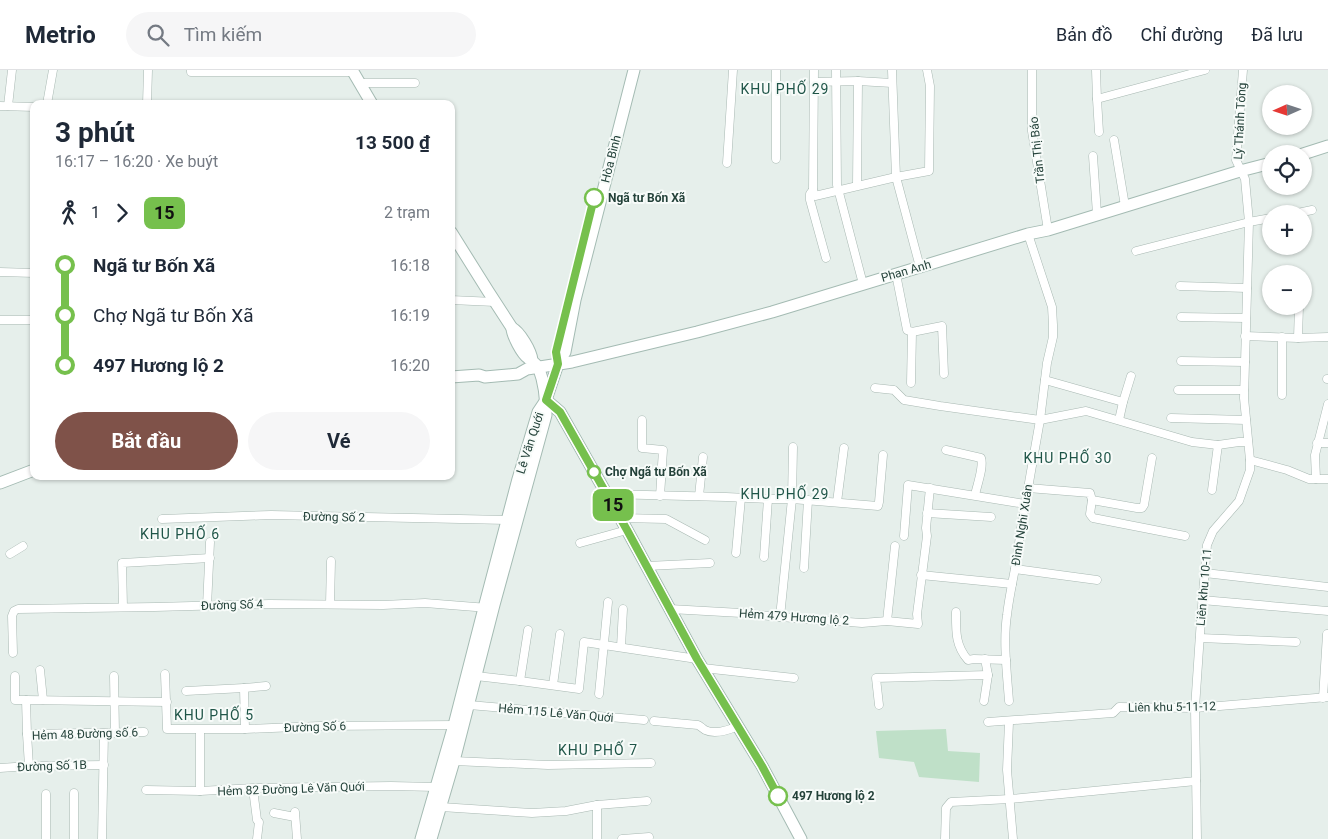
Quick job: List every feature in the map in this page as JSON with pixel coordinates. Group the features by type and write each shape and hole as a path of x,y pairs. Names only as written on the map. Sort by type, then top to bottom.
{"main road":[{"name":"Hòa Bình","path":"546,400 558,364 565,352 575,300 618,119 627,70"},
{"name":"Hòa Bình","path":"618,119 634,70"},
{"path":"353,71 370,100"},
{"path":"1312,151 1328,146"},
{"name":"Phan Anh","path":"455,377 478,375 485,378 518,374 532,366 572,362 697,332 772,312 1262,165"},
{"path":"455,239 512,328 517,330 532,354 532,366 546,400 560,412 621,518 700,664 762,766 801,839"},
{"name":"Lê Văn Quới","path":"431,839 454,761 459,725 488,608 507,520 538,412 546,400"},
{"name":"Lê Văn Quới","path":"421,839 436,787 459,725 469,705 488,608 546,415 546,400"},
{"path":"0,483 30,472"}],"street":[{"path":"12,70 4,106 30,107"},
{"path":"48,100 53,70"},
{"path":"147,100 148,70"},
{"path":"191,70 191,72 353,71"},
{"path":"727,163 733,70"},
{"path":"776,70 776,159"},
{"path":"814,70 813,190 815,196 857,185 929,171 930,86 927,70"},
{"path":"836,70 837,190 863,284"},
{"path":"892,70 896,177 920,267"},
{"name":"Trần Thị Báo","path":"1032,70 1033,139 1048,230"},
{"path":"1096,70 1099,132"},
{"path":"1096,99 1205,70"},
{"name":"Lý Thánh Tông","path":"1240,171 1236,160 1243,70"},
{"path":"857,185 858,81"},
{"path":"814,82 892,82"},
{"path":"360,83 415,83"},
{"path":"1114,140 1125,206"},
{"path":"1093,156 1097,214"},
{"name":"Liên khu 10-11","path":"1197,839 1195,708 1207,545 1212,532 1240,501 1250,470 1244,390 1249,222 1245,179 1240,171"},
{"path":"813,190 810,194 810,200 826,258"},
{"path":"1136,251 1262,220"},
{"name":"Đình Nghi Xuân","path":"1010,701 1006,660 1006,617 1019,550 1046,380 1047,363 1053,337 1052,307 1028,234"},
{"path":"0,272 30,273"},
{"path":"896,274 906,330 912,332 942,326 944,374"},
{"path":"1180,286 1247,288"},
{"path":"455,300 495,302"},
{"path":"1298,338 1299,315"},
{"path":"1181,317 1246,318"},
{"path":"0,320 30,320"},
{"path":"911,383 912,332"},
{"path":"1246,336 1282,338 1328,337"},
{"path":"1282,338 1282,395"},
{"path":"1181,360 1245,362"},
{"path":"1119,420 1131,376"},
{"path":"1046,380 1123,402"},
{"path":"875,388 894,390 904,400 940,406 1040,420 1086,411 1192,442 1218,445 1248,442"},
{"path":"1178,390 1244,390"},
{"path":"1316,479 1315,455 1328,404"},
{"path":"1171,418 1246,420"},
{"path":"642,420 642,448 663,450 660,496"},
{"path":"1317,443 1328,443"},
{"path":"1212,490 1218,445"},
{"path":"780,617 792,499 793,448"},
{"path":"837,502 844,448"},
{"path":"946,450 982,459 975,495"},
{"path":"607,494 792,499 878,506 883,455"},
{"path":"699,496 703,457"},
{"path":"1092,500 1142,508 1152,458"},
{"path":"1250,460 1287,470 1309,479 1328,479"},
{"path":"904,536 908,485 1025,504"},
{"path":"930,488 921,575 1012,584"},
{"path":"1028,488 1090,493 1092,500 1090,514 1093,518 1185,536"},
{"path":"736,553 741,498"},
{"path":"764,557 768,499"},
{"path":"804,568 808,500"},
{"path":"927,513 991,517"},
{"name":"Đường Số 2","path":"162,519 271,515 507,520"},
{"path":"621,518 666,519 705,540"},
{"path":"580,543 627,530"},
{"path":"207,606 210,542"},
{"path":"10,554 23,546"},
{"path":"887,621 895,546"},
{"path":"123,607 122,563 210,558"},
{"path":"330,604 331,560"},
{"path":"647,566 710,564"},
{"path":"1015,569 1097,580"},
{"path":"1205,573 1328,587"},
{"name":"Hẻm 479 Hương lộ 2","path":"670,609 862,623 887,621 918,624 917,614 921,575"},
{"path":"1202,600 1328,611"},
{"path":"599,694 608,602"},
{"name":"Đường Số 4","path":"13,654 12,616 14,611 18,609 425,603 488,608"},
{"path":"621,647 623,609"},
{"path":"956,612 959,647 968,660 985,658 1006,660"},
{"path":"520,681 528,630"},
{"path":"553,685 560,634"},
{"path":"1326,698 1328,634"},
{"path":"1200,638 1296,642"},
{"path":"476,676 579,689 584,642 621,647 700,664 794,678"},
{"path":"984,701 988,675 985,658"},
{"path":"40,670 43,700"},
{"path":"15,676 15,700 167,702 166,674"},
{"path":"879,704 876,678 988,675"},
{"path":"114,676 115,733"},
{"path":"186,691 266,686"},
{"path":"244,688 245,729"},
{"name":"Liên khu 5-11-12","path":"988,722 1009,722 1113,713 1120,708 1195,708 1326,698"},
{"path":"26,700 27,734"},
{"name":"Đường Số 6","path":"167,702 167,729 459,725"},
{"name":"Hẻm 115 Lê Văn Quới","path":"469,705 644,720"},
{"path":"654,721 701,726 713,732 726,731 738,726"},
{"path":"1009,722 1007,770 1013,839"},
{"path":"200,730 200,791"},
{"name":"Hẻm 48 Đường số 6","path":"29,766 27,734 144,732"},
{"path":"102,839 104,733"},
{"path":"454,761 548,764 651,763"},
{"name":"Đường Số 1B","path":"0,768 104,765"},
{"path":"945,839 946,808 951,802 1010,799 1196,781"},
{"name":"Hẻm 82 Đường Lê Văn Quới","path":"146,790 200,791 254,788 436,787"},
{"path":"254,788 257,820 259,822 257,839"},
{"path":"74,793 74,839"},
{"path":"46,794 46,839"},
{"path":"441,807 532,813 566,811 597,805 647,801"},
{"path":"597,805 597,839"},
{"path":"274,813 295,814 297,839"},
{"path":"622,839 649,837"}],"green space":[{"path":"946,729 948,751 980,753 979,782 919,777 914,762 879,758 876,731"}],"bus line":[{"name":"15","path":"594,198 556,352 558,364 546,400 563,417 693,652 778,796"}],"place":[{"name":"Ngã tư Bốn Xã","path":"594,198"},
{"name":"Chợ Ngã tư Bốn Xã","path":"594,472"},
{"name":"497 Hương lộ 2","path":"778,796"}],"district":[{"name":"KHU PHỐ 29","path":"785,89"},
{"name":"KHU PHỐ 30","path":"1068,458"},
{"name":"KHU PHỐ 29","path":"785,494"},
{"name":"KHU PHỐ 6","path":"180,534"},
{"name":"KHU PHỐ 5","path":"214,715"},
{"name":"KHU PHỐ 7","path":"598,750"}]}
